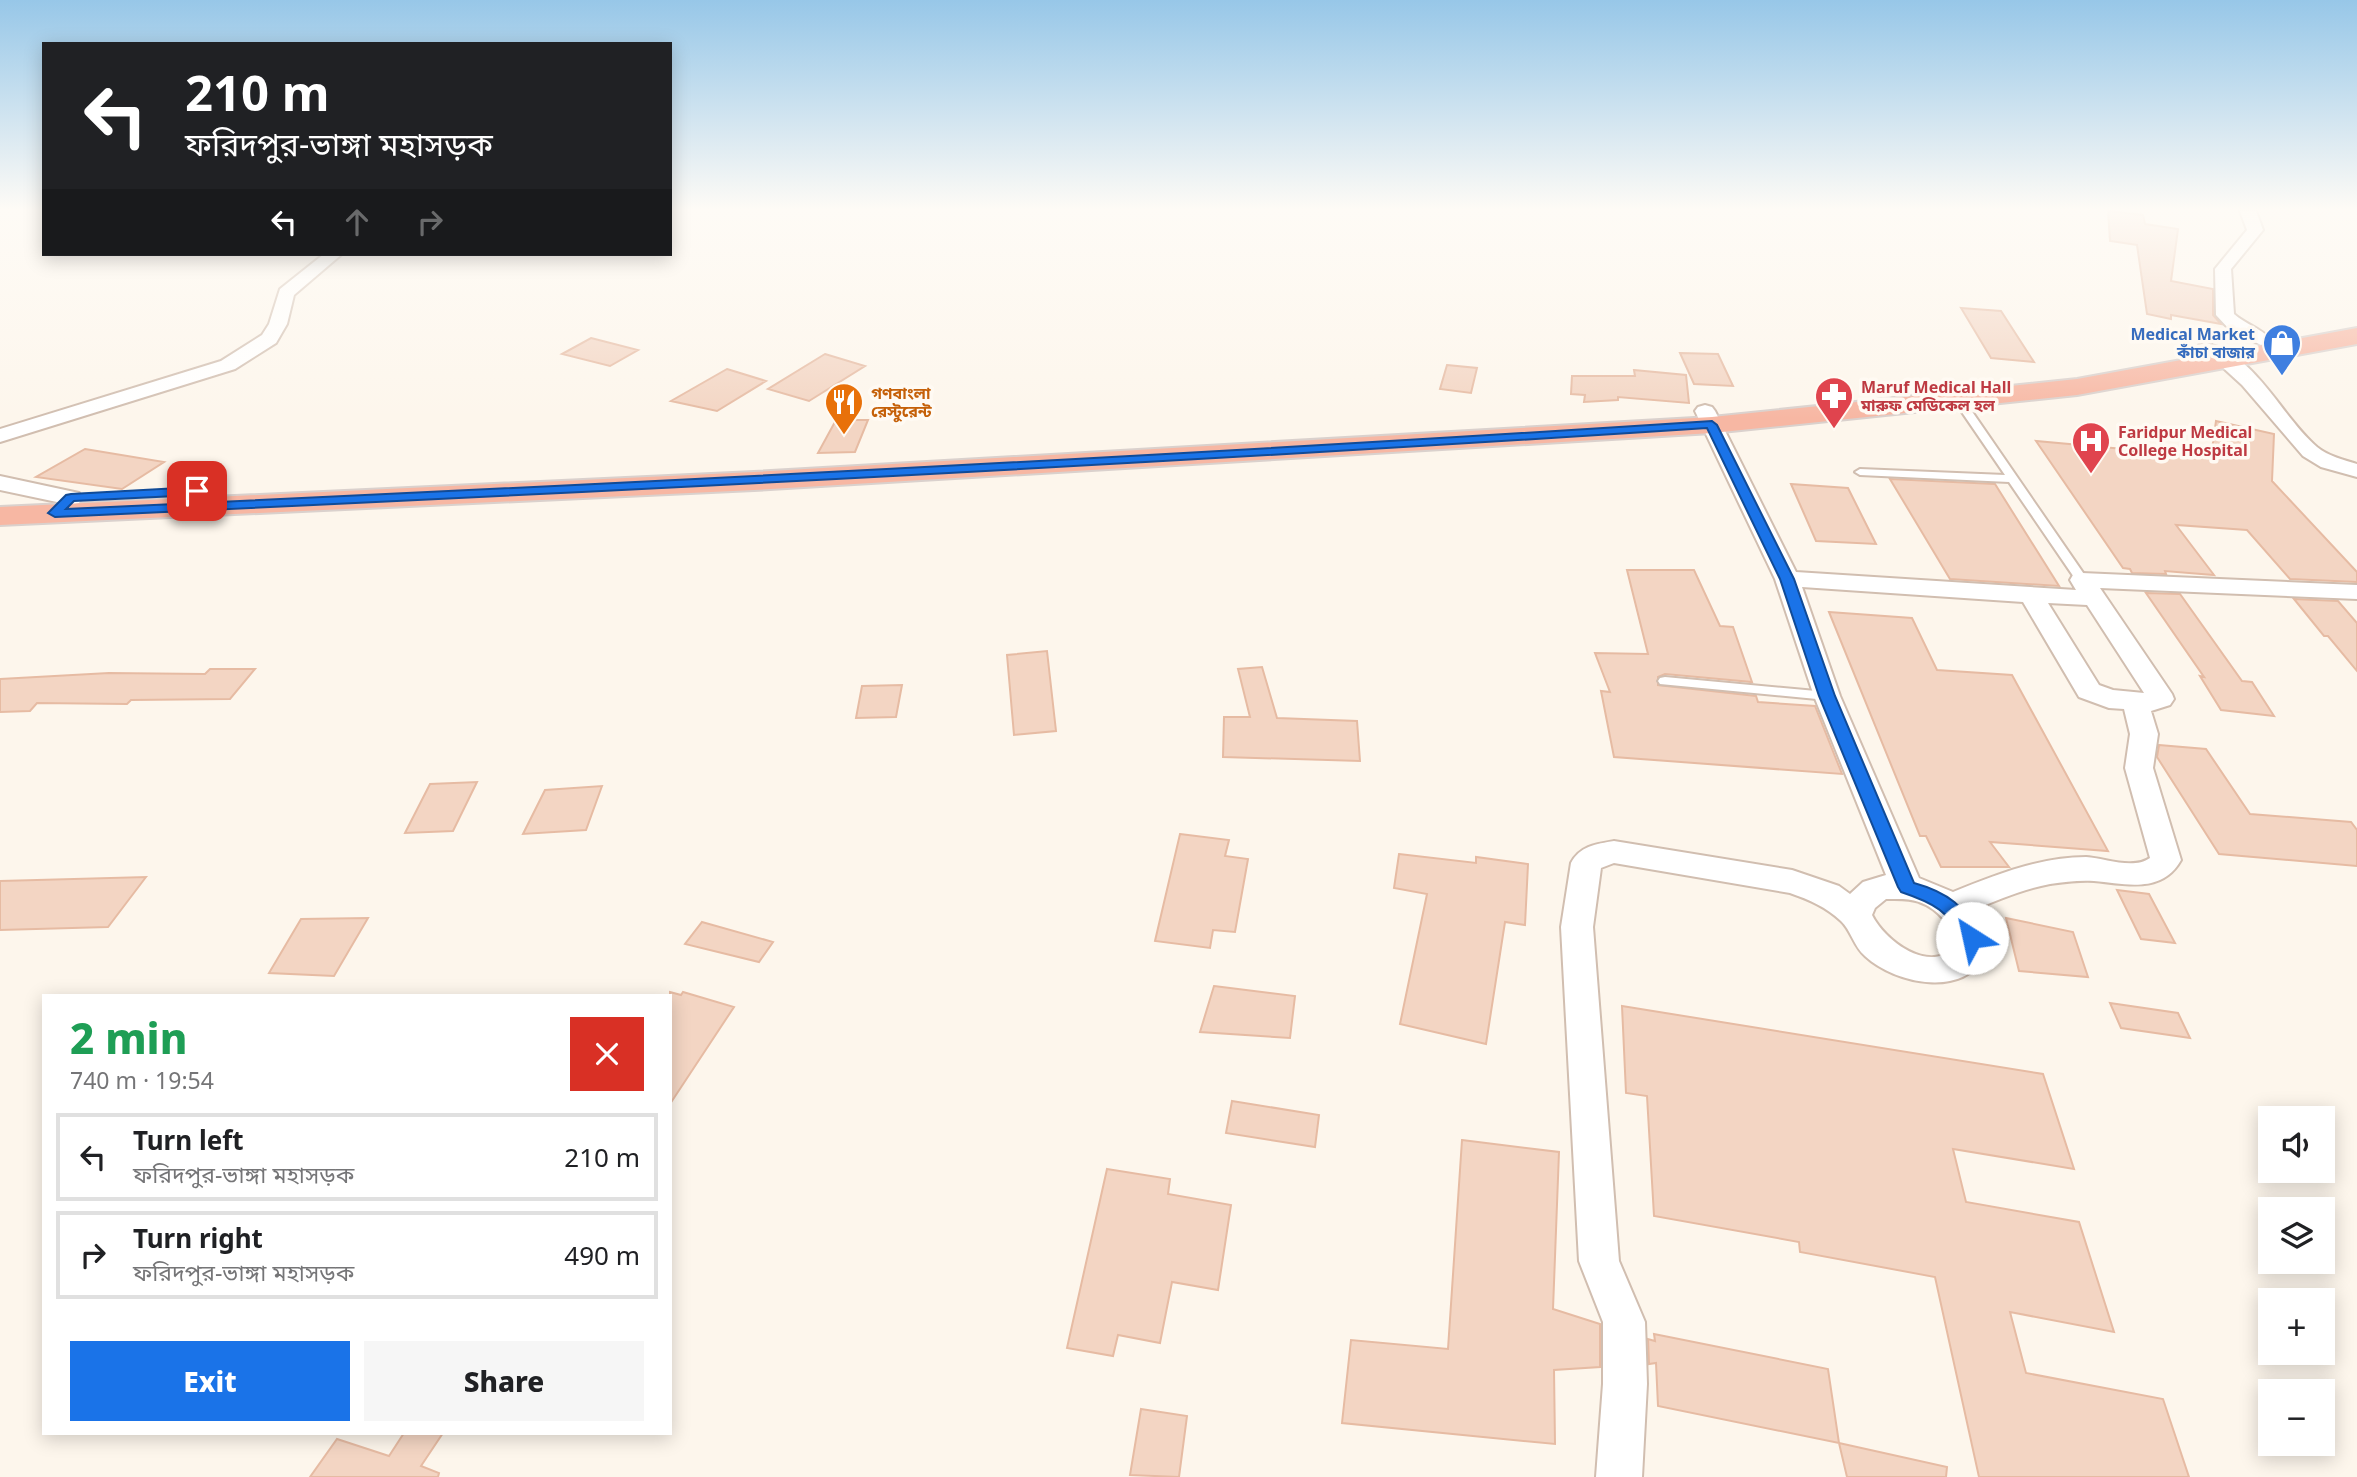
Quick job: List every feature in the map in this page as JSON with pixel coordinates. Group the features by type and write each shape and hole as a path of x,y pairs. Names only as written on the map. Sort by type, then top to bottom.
{"highway":[{"path":"0,501 63,505 768,480 1356,448 1708,418 1950,393 2077,387 2216,354 2260,340 2357,322"},
{"path":"2216,354 2357,336"},
{"path":"0,516 63,505"}],"street":[{"path":"0,436 228,365 269,339 278,324 286,293 302,280"},
{"path":"2224,280 2225,315 2236,326 2260,340"},
{"path":"2216,354 2249,381 2310,452 2329,462 2357,471"},
{"path":"1708,418 1787,579 1827,696 1907,887"},
{"path":"0,484 63,505"},
{"path":"1787,579 2031,596 2088,589 2357,592"},
{"path":"2031,596 2089,691 2109,699 2155,702 2160,699 2160,694 2088,589"},
{"path":"1949,906 2046,871 2088,869 2149,874 2159,871 2166,860 2139,768 2144,734 2135,701"},
{"path":"1619,1477 1625,1384 1623,1322 1599,1261 1577,927 1586,863 1596,855 1614,852 1792,882 1828,894 1856,915 1864,933 1877,947 1898,960 1921,968 1944,969 1960,964 1971,953 1972,938 1965,922 1932,894 1907,887 1886,887 1870,891 1860,902 1856,915"}],"lane":[{"path":"1950,393 2088,589"},
{"path":"1860,472 2012,479"},
{"path":"1665,681 1827,696"}],"building":[{"path":"2142,280 2171,280 2213,289 2213,315 2221,324 2171,315 2171,319 2147,314"},
{"path":"1961,308 2001,311 2034,362 1991,358"},
{"path":"591,338 638,350 610,366 562,354"},
{"path":"1680,353 1718,354 1733,386 1694,384"},
{"path":"825,354 865,366 809,401 768,389"},
{"path":"1447,365 1477,368 1471,393 1440,389"},
{"path":"727,369 766,381 717,411 671,401"},
{"path":"1634,370 1686,375 1689,403 1618,397 1618,400 1584,402 1585,395 1571,394 1572,376 1635,376"},
{"name":"গণবাংলা রেস্টুরেন্ট","path":"836,420 868,420 855,452 818,453"},
{"path":"2216,421 2274,434 2272,481 2357,572 2357,582 2290,579 2247,530 2176,525 2214,575 2165,571 2166,574 2132,573 2130,569 2123,568 2036,441 2211,457"},
{"path":"85,449 164,462 122,489 36,477"},
{"path":"1890,479 1995,484 2059,586 1950,579"},
{"path":"1791,484 1848,488 1876,544 1816,541"},
{"path":"1627,570 1694,570 1720,626 1733,627 1752,682 1665,674 1658,677 1658,685 1756,696 1758,702 1815,706 1842,774 1614,757 1601,691 1610,692 1595,653 1648,654"},
{"path":"2146,593 2180,594 2242,681 2252,682 2274,716 2221,710 2200,676 2204,677"},
{"path":"2294,599 2338,601 2357,623 2357,671 2328,636 2324,636"},
{"path":"1829,612 1912,618 1937,670 2012,675 2108,851 1990,842 2009,867 1941,867 1926,836 1920,836"},
{"path":"1047,651 1056,731 1014,735 1007,655"},
{"path":"1262,667 1277,718 1357,721 1360,761 1223,757 1224,717 1250,717 1238,669"},
{"path":"210,669 255,669 230,699 131,700 127,704 37,703 30,711 0,712 0,679 109,673 205,674"},
{"path":"902,685 896,717 856,718 862,686"},
{"path":"2159,745 2206,749 2250,814 2351,822 2357,830 2357,866 2219,854 2157,757"},
{"path":"477,782 453,831 405,833 430,784"},
{"path":"602,786 586,830 523,834 545,790"},
{"path":"1180,834 1229,840 1225,856 1248,859 1235,932 1213,930 1210,948 1155,941"},
{"path":"1399,854 1476,863 1476,857 1528,864 1525,925 1505,922 1486,1044 1400,1024 1427,894 1394,888"},
{"path":"146,877 108,927 0,930 0,881"},
{"path":"2117,890 2149,894 2175,943 2141,939"},
{"path":"368,918 334,976 269,973 301,919"},
{"path":"2006,918 2073,932 2088,977 2019,971"},
{"path":"702,922 773,942 759,962 685,944"},
{"path":"1214,986 1295,996 1290,1038 1200,1032"},
{"path":"670,992 681,995 683,992 734,1007 672,1101 672,994"},
{"path":"2110,1003 2178,1013 2190,1038 2121,1028"},
{"path":"1622,1006 2043,1074 2074,1169 1953,1149 1966,1202 2079,1222 2114,1332 2010,1312 2026,1373 2163,1399 2189,1477 1979,1477 1935,1277 1800,1252 1799,1242 1654,1216 1647,1096 1626,1093"},
{"path":"1232,1101 1319,1115 1315,1147 1226,1133"},
{"path":"1462,1140 1559,1152 1553,1309 1600,1324 1600,1367 1554,1370 1555,1444 1342,1423 1351,1340 1448,1349"},
{"path":"1107,1169 1170,1179 1168,1194 1231,1205 1218,1290 1172,1282 1160,1343 1118,1335 1113,1356 1067,1348"},
{"path":"1654,1334 1828,1369 1839,1443 1658,1406 1656,1363 1649,1364 1648,1339 1655,1341"},
{"path":"1141,1409 1187,1416 1179,1477 1130,1475"},
{"path":"403,1435 442,1435 421,1466 439,1473 438,1477 310,1477 337,1439 389,1456"},
{"path":"1839,1443 1947,1467 1946,1477 1847,1477"}],"place":[{"name":"Medical Market কাঁচা বাজার","path":"2282,377"},
{"name":"Maruf Medical Hall মারুফ মেডিকেল হল","path":"1834,430"},
{"name":"গণবাংলা রেস্টুরেন্ট","path":"844,436"},
{"name":"Faridpur Medical College Hospital","path":"2091,475"}],"route":[{"path":"197,491 71,498 55,513 754,481 1343,449 1712,425 1787,579 1827,696 1907,887 1932,894 1949,906 1965,922 1972,938"}]}
